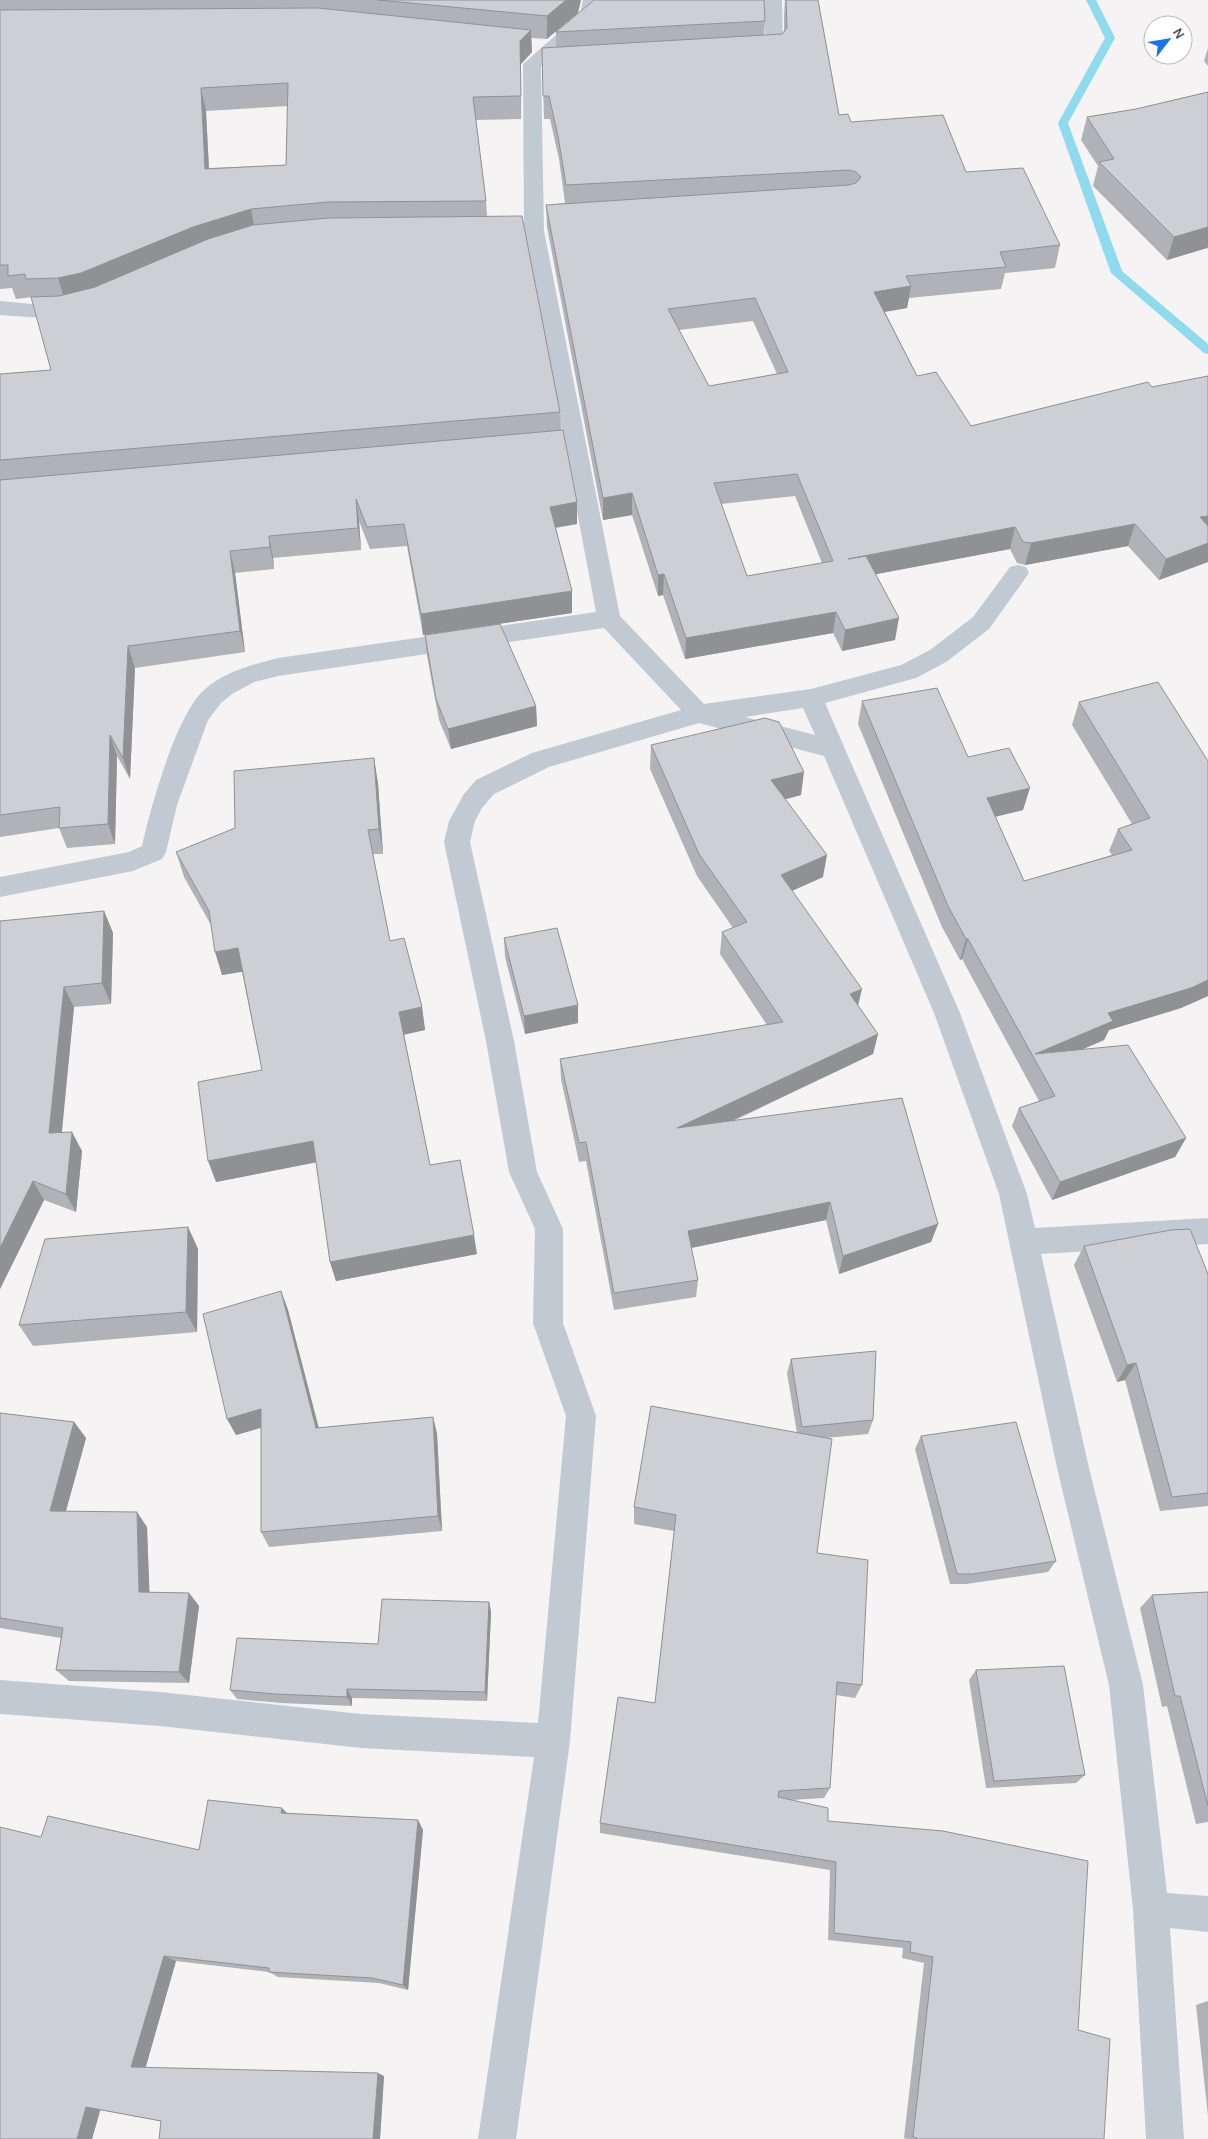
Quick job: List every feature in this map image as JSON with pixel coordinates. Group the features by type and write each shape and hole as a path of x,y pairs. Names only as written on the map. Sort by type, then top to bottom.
{"street":[{"path":"592,0 589,16 544,54 534,224 566,443 609,619 699,714 833,750"},
{"path":"735,53 774,51 773,0"},
{"path":"0,308 32,312 65,310 94,304"},
{"path":"497,2139 553,1741 581,1416 548,1323 548,1229 523,1172 500,1041 457,842 462,821 473,801 485,787 542,760 699,714 811,698 908,672 938,656 981,623 1018,573"},
{"path":"0,888 133,861 153,852 164,805 197,716 212,697 224,688 247,676 278,666 609,619"},
{"path":"811,698 947,1013 1013,1194 1073,1468 1126,1684 1151,1909 1165,2139"},
{"path":"1023,1242 1208,1231"},
{"path":"0,1697 160,1710 361,1732 553,1741"},
{"path":"1151,1909 1208,1914"}],"building":[{"path":"378,0 566,0 547,16"},
{"path":"594,0 764,0 765,21 556,32"},
{"path":"786,0 818,0 839,115 848,114 851,122 943,115 966,172 1023,168 1060,245 1000,252 1006,267 906,276 911,286 874,292 917,376 936,372 971,426 1148,382 1152,387 1208,376 1208,516 1200,517 1208,526 1208,543 1166,559 1135,524 1031,543 1023,542 1015,527 848,559 866,556 899,618 845,630 836,612 686,638 664,574 658,575 632,493 603,498 546,205 849,185 856,183 861,177 856,172 849,170 566,185 549,96 543,96 542,48 782,34 787,28","holes":["755,298 788,372 709,386 668,309","797,474 833,561 747,576 714,483"]},
{"path":"318,8 531,30 520,41 521,96 473,97 486,201 328,202 251,209 193,227 81,273 58,278 26,279 25,274 8,276 8,265 0,265 0,10","holes":["288,83 286,165 205,169 201,88"]},
{"path":"1208,92 1208,227 1174,237 1099,162 1114,159 1087,117 1136,109"},
{"path":"522,216 560,412 0,460 0,374 51,370 31,297 59,296 95,287 208,239 253,225 328,218"},
{"path":"563,430 577,502 550,507 572,591 421,614 404,524 367,527 356,499 358,528 269,536 270,547 230,551 240,631 128,646 123,758 110,735 108,824 59,828 60,807 0,815 0,480"},
{"path":"500,624 536,706 448,729 436,699 425,635"},
{"path":"1158,682 1208,761 1208,980 1191,988 1108,1013 1113,1021 1035,1054 1128,1045 1186,1138 1060,1182 1019,1108 1055,1096 948,906 862,701 937,688 968,757 1009,748 1030,788 987,798 1024,881 1132,850 1118,829 1150,818 1079,702"},
{"path":"765,718 779,722 804,772 771,780 827,855 781,875 862,989 850,994 878,1034 677,1128 902,1098 938,1224 843,1256 830,1202 688,1231 698,1280 614,1293 586,1142 579,1143 560,1059 783,1022 722,932 747,922 699,854 651,745"},
{"path":"374,758 379,829 368,830 390,941 404,938 422,1007 399,1012 430,1165 460,1160 474,1235 330,1262 313,1141 208,1161 198,1082 262,1070 238,948 215,952 209,911 176,852 235,828 234,771"},
{"path":"104,911 102,983 64,987 49,1133 72,1132 66,1194 33,1181 0,1248 0,921"},
{"path":"557,928 578,1005 524,1016 504,938"},
{"path":"188,1227 186,1312 19,1325 45,1239"},
{"path":"1190,1229 1208,1274 1208,1493 1172,1497 1136,1363 1127,1365 1084,1246 1171,1230"},
{"path":"281,1291 316,1428 433,1417 438,1516 261,1532 261,1409 227,1419 203,1314"},
{"path":"876,1351 873,1420 802,1427 791,1359"},
{"path":"651,1406 832,1439 817,1553 868,1560 862,1685 837,1682 830,1788 779,1791 778,1797 828,1808 828,1821 943,1831 1088,1861 1078,2030 1110,2039 1104,2139 916,2139 913,2137 933,1957 910,1952 911,1942 834,1933 836,1862 600,1823 618,1697 655,1703 676,1515 634,1507"},
{"path":"0,1413 74,1422 50,1511 137,1512 139,1592 189,1593 179,1672 56,1670 63,1628 0,1618"},
{"path":"1016,1422 1056,1561 973,1574 957,1574 921,1436"},
{"path":"1208,1592 1208,1806 1180,1696 1175,1696 1152,1595"},
{"path":"382,1599 489,1602 485,1692 347,1689 347,1697 230,1690 237,1638 378,1644"},
{"path":"1064,1666 1085,1775 994,1781 976,1670"},
{"path":"208,1800 282,1808 281,1813 418,1820 403,1985 372,1978 269,1972 269,1968 164,1956 131,2067 378,2073 373,2139 159,2139 161,2121 86,2107 77,2139 0,2139 0,1827 41,1837 48,1816 199,1850"}],"waterway":[{"path":"1091,0 1110,38 1063,123 1117,273 1208,350"}]}
